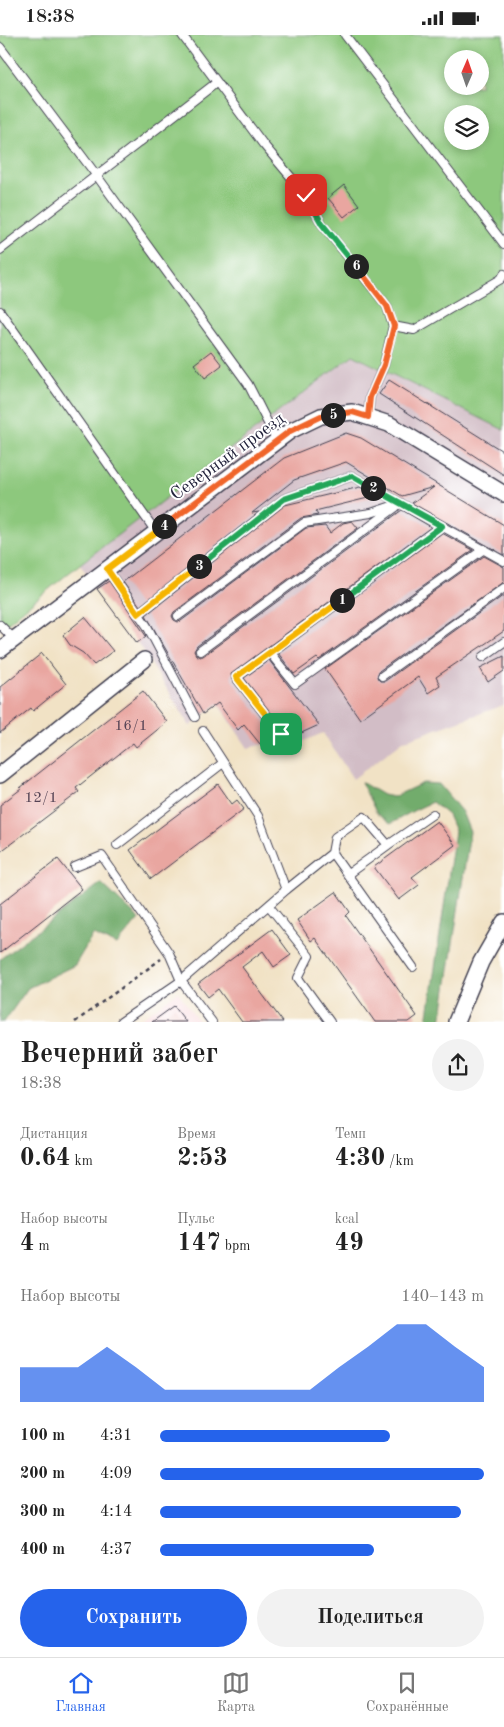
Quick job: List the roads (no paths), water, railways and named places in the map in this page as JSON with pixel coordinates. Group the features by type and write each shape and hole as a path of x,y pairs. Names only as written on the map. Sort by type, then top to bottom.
{"street":[{"name":"Северный проезд","path":"0,650 290,431 321,416 352,412 389,424 504,494"},
{"path":"0,775 144,660"},
{"path":"456,1022 481,962 504,922"}],"lane":[{"path":"182,35 263,144 306,195 322,224 387,306 394,326 384,365 370,397 368,417"},
{"path":"346,35 504,244"},
{"path":"0,47 97,176 248,384 277,441"},
{"path":"0,250 216,83"},
{"path":"394,326 414,330 501,279 504,274"},
{"path":"0,311 156,532"},
{"path":"138,614 284,499 352,476 504,561"},
{"path":"178,616 304,523 371,513 400,503"},
{"path":"200,651 400,503"},
{"path":"281,734 236,677 442,526"},
{"path":"270,653 295,684 484,549"},
{"path":"110,566 147,626 194,717"},
{"path":"382,676 504,588"},
{"path":"0,625 14,639"},
{"path":"483,657 504,642"},
{"path":"203,731 258,816 286,890"},
{"path":"117,845 224,763"},
{"path":"348,874 433,814"},
{"path":"121,1022 181,981 286,890 332,853 335,837 364,817 388,845"},
{"path":"332,853 413,967"},
{"path":"75,867 102,856 169,953 181,981 212,1022"},
{"path":"269,906 309,956 298,978 330,1022"}]}
